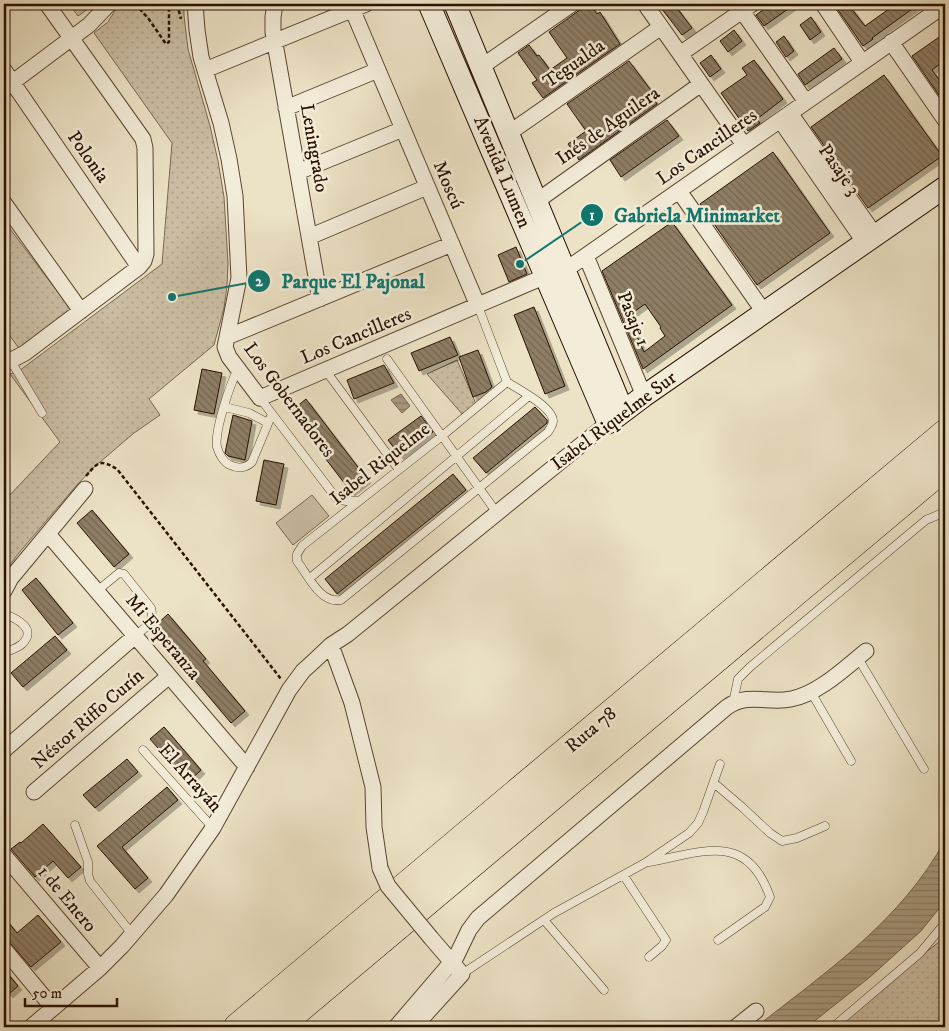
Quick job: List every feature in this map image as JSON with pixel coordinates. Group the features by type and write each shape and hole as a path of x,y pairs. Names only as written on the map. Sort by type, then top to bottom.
{"highway":[{"name":"Ruta 78","path":"238,1027 945,434"},
{"name":"Ruta 78","path":"277,1027 945,466"}],"street":[{"path":"6,360 25,353 81,311 139,267 144,261 146,254 145,148 143,139 47,4"},
{"path":"7,80 72,38 97,18 109,4"},
{"name":"Los Gobernadores","path":"195,4 196,30 204,70 221,123 235,196 239,278 227,337 226,352 260,398"},
{"name":"Leningrado","path":"275,4 273,25 275,41 320,298"},
{"name":"Avenida Lumen","path":"429,4 556,273 616,417"},
{"name":"Avenida Lumen","path":"455,4 537,201 556,273"},
{"path":"481,68 556,8 572,4"},
{"path":"645,4 744,145"},
{"path":"823,4 862,62"},
{"name":"Los Cancilleres","path":"260,398 326,370 383,353 478,306 556,273 586,256 945,4"},
{"path":"204,70 356,6"},
{"name":"Moscú","path":"356,6 378,70 478,306"},
{"path":"680,54 747,7 806,102"},
{"name":"Tegualda","path":"509,134 661,27"},
{"path":"891,42 945,120"},
{"path":"286,108 378,70"},
{"name":"Polonia","path":"7,80 139,267"},
{"name":"Inés de Aguilera","path":"537,201 702,84"},
{"path":"785,116 870,239"},
{"path":"298,172 404,130"},
{"path":"309,237 427,187"},
{"name":"Isabel Riquelme Sur","path":"31,1027 100,968 166,895 213,828 289,690 299,676 331,645 348,634 644,396 945,187"},
{"path":"679,191 764,312"},
{"path":"4,204 81,311"},
{"path":"227,337 452,244"},
{"name":"Pasaje 1","path":"586,256 644,396"},
{"path":"4,591 11,578 48,534 83,485"},
{"name":"Mi Esperanza","path":"48,534 247,767"},
{"path":"4,750 135,636"},
{"path":"331,645 352,703 372,787 374,827 380,868 388,886 462,974 414,1027"},
{"path":"396,1027 452,962 460,951 472,925 484,912 732,703 750,698 784,700 811,692 862,655"},
{"name":"Néstor Riffo Curín","path":"34,792 169,676"},
{"name":"1 de Enero","path":"4,855 100,968"},
{"path":"4,949 53,1008"},
{"path":"736,1027 756,1011"}],"lane":[{"name":"Moscú","path":"478,306 507,382"},
{"path":"383,353 497,513"},
{"path":"6,360 42,414"},
{"path":"238,369 233,379 217,434 217,447 222,459 228,465 247,467 252,462 272,414"},
{"path":"326,370 399,470"},
{"path":"507,382 528,396 551,414 553,419 552,425 548,432 340,600 334,602 323,597 310,578 528,396"},
{"name":"Isabel Riquelme","path":"310,578 297,561 296,554 302,546 442,436 507,382"},
{"name":"Los Gobernadores","path":"260,398 337,498 346,501 359,501"},
{"path":"225,407 249,413 268,423"},
{"path":"732,703 738,679 750,667 926,520 945,512"},
{"path":"97,591 119,573 124,574 151,608 152,613 149,624 135,636"},
{"path":"4,614 22,622 28,635 24,643 4,653"},
{"path":"862,655 924,769"},
{"path":"811,692 851,761"},
{"name":"El Arrayán","path":"143,750 213,828"},
{"path":"462,974 544,920 624,876 689,833 698,823 720,764"},
{"path":"714,783 770,833 782,841 797,838 824,826"},
{"path":"75,824 88,862 90,882 132,934"},
{"path":"645,863 712,850 731,851 747,859 767,887 770,897 766,907 718,940"},
{"path":"624,876 666,940 649,957"},
{"path":"544,920 604,990"},
{"path":"833,1027 920,953 945,924"}],"path":[{"path":"135,4 148,18 166,44 169,42 170,4"},
{"path":"83,485 95,465 100,462 117,469 289,690"}],"shaded area":[{"path":"69,4 95,4 78,16"},
{"path":"119,4 184,4 188,49 210,126 224,197 228,263 224,308 214,345 149,399 160,415 134,433 93,468 18,554 4,573 4,514 7,498 60,442 10,374 19,371 162,264 172,143 94,33 108,22"},
{"path":"4,221 73,312 21,351 4,328"},
{"path":"457,360 476,404 463,415 427,374"},
{"path":"401,394 410,406 402,413 391,400"},
{"path":"312,495 329,516 293,545 276,523"},
{"path":"945,840 945,901 921,931 870,977 807,1027 756,1027 835,965 885,920 927,869"},
{"path":"945,930 945,1027 829,1027 939,942"}],"building":[{"path":"588,4 597,14 600,12 620,44 543,98 532,83 537,80 518,53 529,45 550,70 567,58 549,32"},
{"path":"658,4 674,4 692,28 682,35"},
{"path":"771,4 795,4 764,26 756,15"},
{"path":"840,4 848,4 865,26 896,4 919,4 863,46 836,7"},
{"path":"811,17 821,32 810,40 800,25"},
{"path":"734,30 742,41 728,52 720,41"},
{"path":"945,33 945,60 932,70 945,88 945,104 912,56"},
{"path":"784,36 794,51 786,57 776,42"},
{"path":"834,48 842,59 805,85 798,74"},
{"path":"711,55 721,69 710,77 700,63"},
{"path":"754,60 783,99 757,119 760,123 748,131 721,93 747,75 742,68"},
{"path":"629,61 653,93 651,95 657,104 579,160 568,144 586,131 567,104"},
{"path":"884,75 942,156 868,208 811,127"},
{"path":"667,120 679,136 621,177 610,160"},
{"path":"773,152 830,233 757,285 700,204"},
{"path":"672,222 732,305 643,369 602,271","holes":["645,304 665,336 644,352 628,316"]},
{"path":"516,247 527,274 509,282 498,255"},
{"path":"534,307 565,386 545,394 514,315"},
{"path":"450,337 458,355 419,371 411,353"},
{"path":"478,350 492,387 486,392 473,397 459,357"},
{"path":"384,365 394,383 354,399 347,380"},
{"path":"202,369 222,373 214,414 194,410"},
{"path":"306,399 367,479 351,492 290,412"},
{"path":"535,407 547,420 547,423 486,473 473,458"},
{"path":"233,415 252,421 245,460 228,456 225,453"},
{"path":"421,416 433,432 400,456 388,440"},
{"path":"264,460 284,464 276,505 256,501"},
{"path":"453,474 466,490 337,594 325,579"},
{"path":"92,510 129,554 114,567 77,523"},
{"path":"36,578 73,623 58,635 22,590"},
{"path":"168,614 206,659 203,661 245,711 231,723 194,679 197,676 155,626"},
{"path":"55,636 67,650 23,687 11,673"},
{"path":"164,727 201,770 188,782 150,739"},
{"path":"127,759 138,772 95,808 83,795"},
{"path":"167,787 178,800 122,847 148,878 135,889 97,846"},
{"path":"43,824 81,867 68,878 53,861 35,877 11,849"},
{"path":"38,915 61,942 31,967 4,936 4,917 17,933"},
{"path":"4,969 18,986 9,994 4,989"}],"place":[{"name":"Gabriela Minimarket","path":"520,264"},
{"name":"Parque El Pajonal","path":"172,297"}]}
